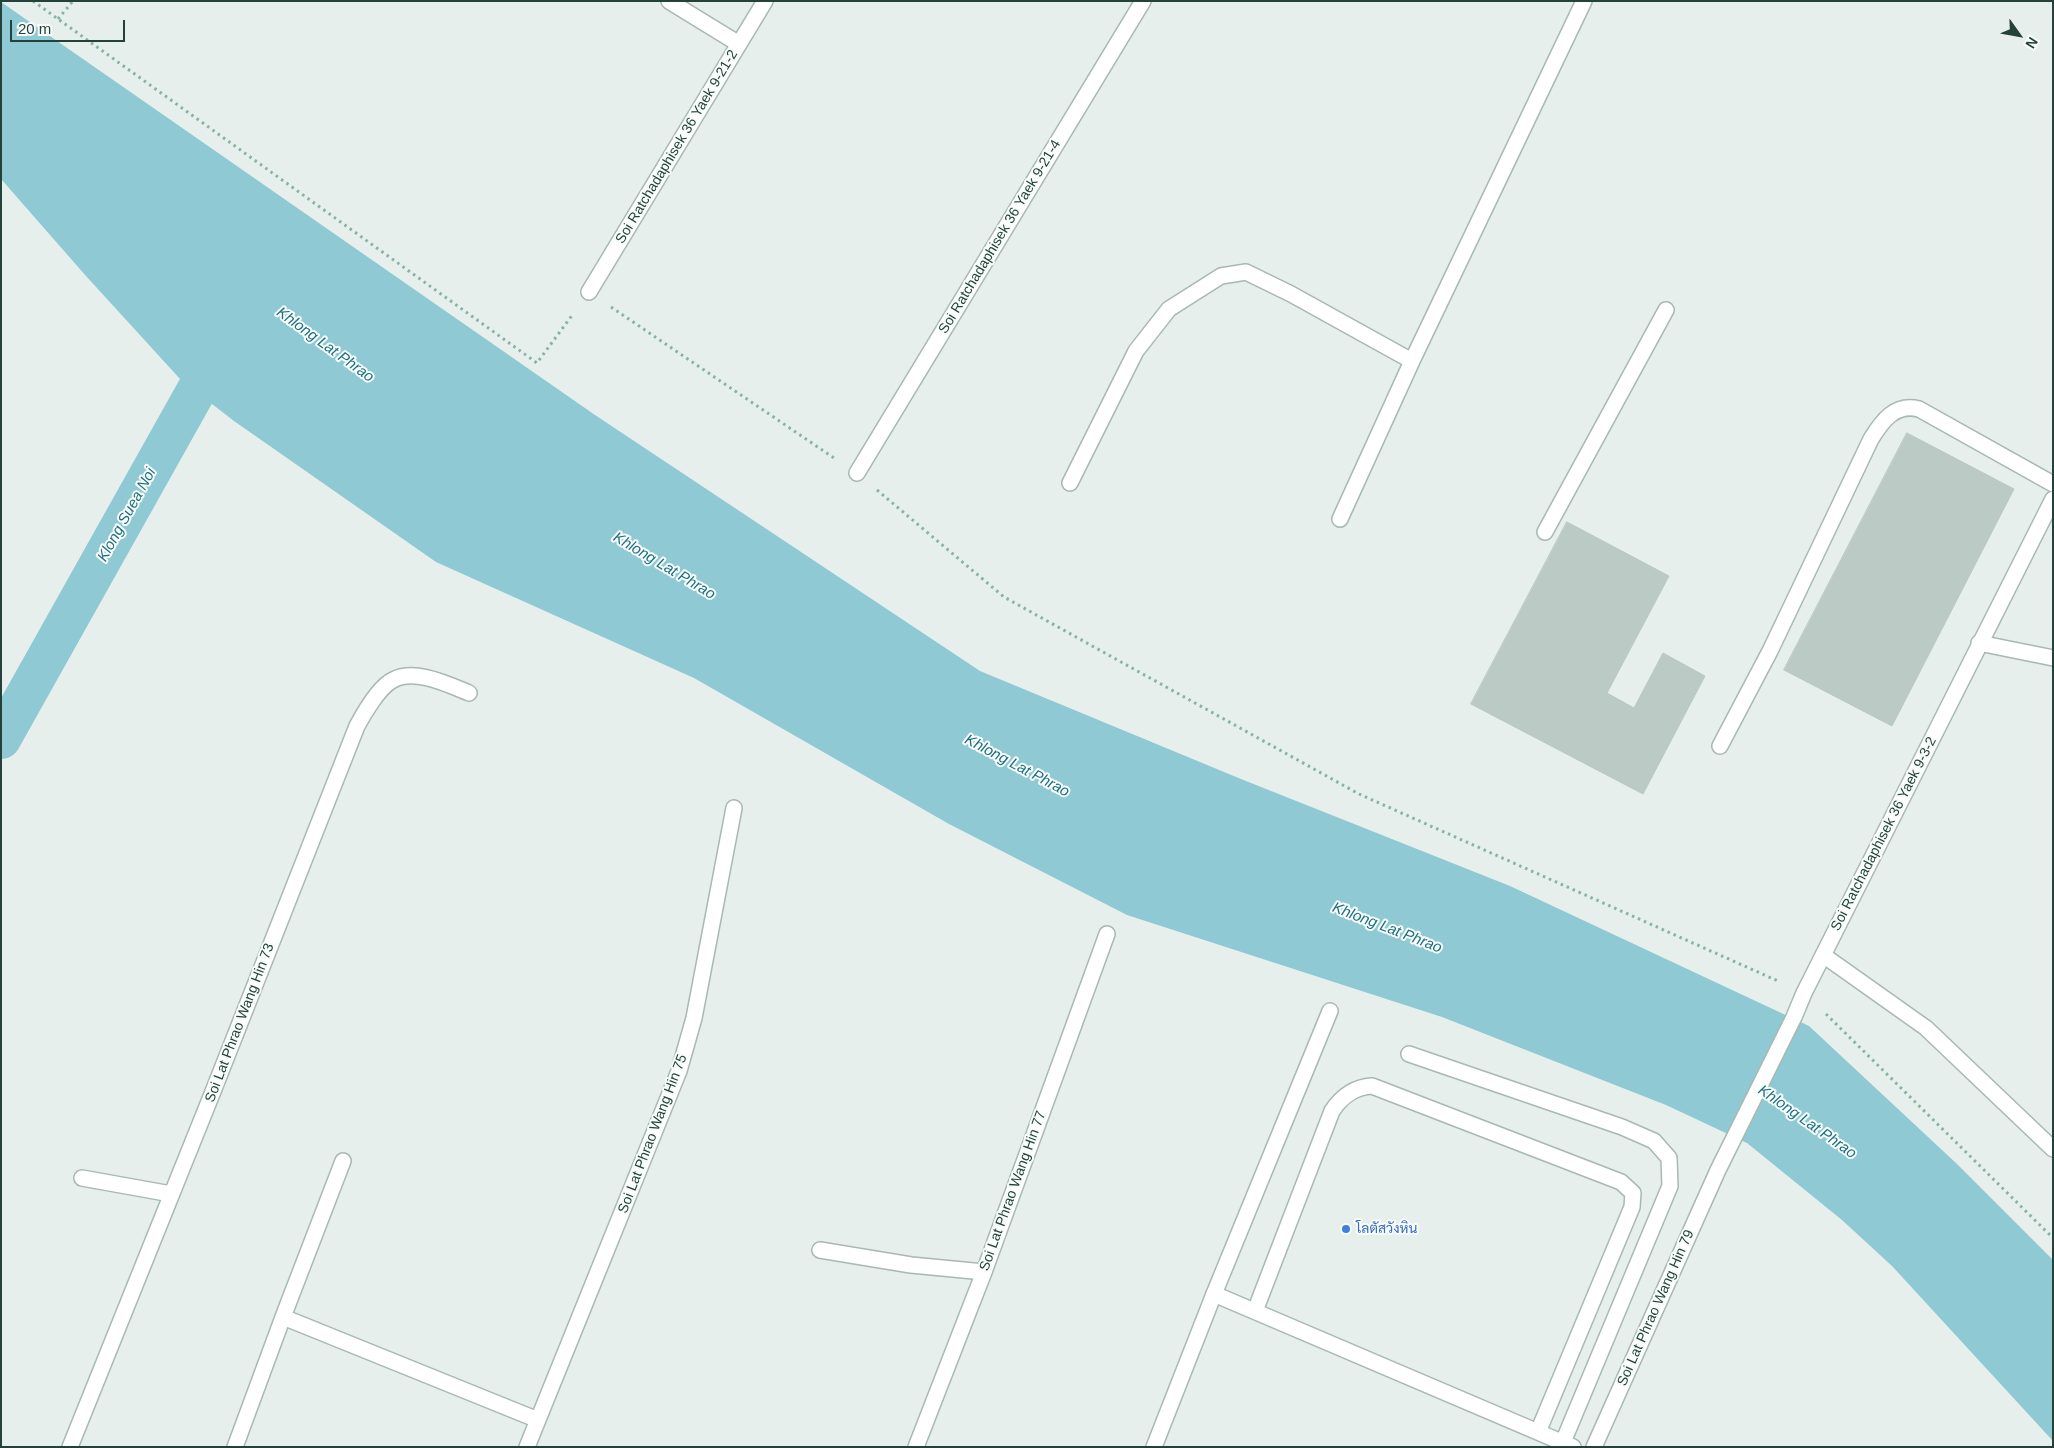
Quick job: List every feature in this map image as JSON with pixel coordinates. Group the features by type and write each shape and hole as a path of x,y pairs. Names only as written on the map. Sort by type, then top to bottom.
{"street":[{"path":"669,1 739,44"},
{"name":"Soi Ratchadaphisek 36 Yaek 9-21-2","path":"588,292 765,1"},
{"name":"Soi Ratchadaphisek 36 Yaek 9-21-4","path":"857,473 1142,1"},
{"path":"1340,518 1412,361 1584,1"},
{"path":"1070,483 1136,351 1169,309 1221,276 1246,272 1291,294 1412,361"},
{"path":"1545,532 1666,310"},
{"path":"1720,746 1770,651 1871,439 1883,419 1907,408 1920,410 2053,484"},
{"name":"Soi Ratchadaphisek 36 Yaek 9-3-2","path":"1718,1170 1794,1017 1822,955 2053,499"},
{"path":"1979,644 2053,658"},
{"name":"Soi Lat Phrao Wang Hin 73","path":"70,1447 357,726 372,702 393,680 414,675 441,682 469,693"},
{"name":"Soi Lat Phrao Wang Hin 75","path":"527,1447 679,1071 694,1018 734,808"},
{"name":"Soi Lat Phrao Wang Hin 77","path":"916,1447 984,1272 1107,934"},
{"path":"1822,955 1926,1028 2051,1142"},
{"path":"1154,1447 1214,1294 1330,1011"},
{"path":"1214,1294 1566,1445 1670,1186 1669,1158 1654,1141 1622,1127 1409,1054"},
{"path":"1255,1311 1332,1110 1339,1100 1350,1092 1362,1087 1372,1086 1622,1182 1633,1193 1632,1207 1538,1432"},
{"path":"235,1447 343,1161"},
{"name":"Soi Lat Phrao Wang Hin 79","path":"1594,1447 1718,1170"},
{"path":"82,1178 171,1194"},
{"path":"820,1250 911,1266 984,1272"},
{"path":"284,1317 538,1420"}],"path":[{"path":"33,1 537,363 588,292 857,473 1004,597 1359,794 1804,993 2053,1238"},
{"path":"58,19 73,1"}],"water":[{"name":"Khlong Lat Phrao","path":"1,2 595,415 980,671 1241,779 1510,886 1809,1026 1957,1164 2053,1260 2053,1441 1892,1266 1842,1220 1747,1143 1666,1105 1442,1017 1127,915 949,824 694,678 436,562 234,421 181,380 1,179"}],"building":[{"path":"1907,433 2014,489 1892,726 1784,670"},
{"path":"1567,522 1669,576 1607,693 1634,708 1663,653 1705,676 1643,794 1471,704"}],"waterway":[{"name":"Klong Suea Noi","path":"1,739 223,343"}],"place":[{"name":"โลตัสวังหิน","path":"1346,1229"}]}
